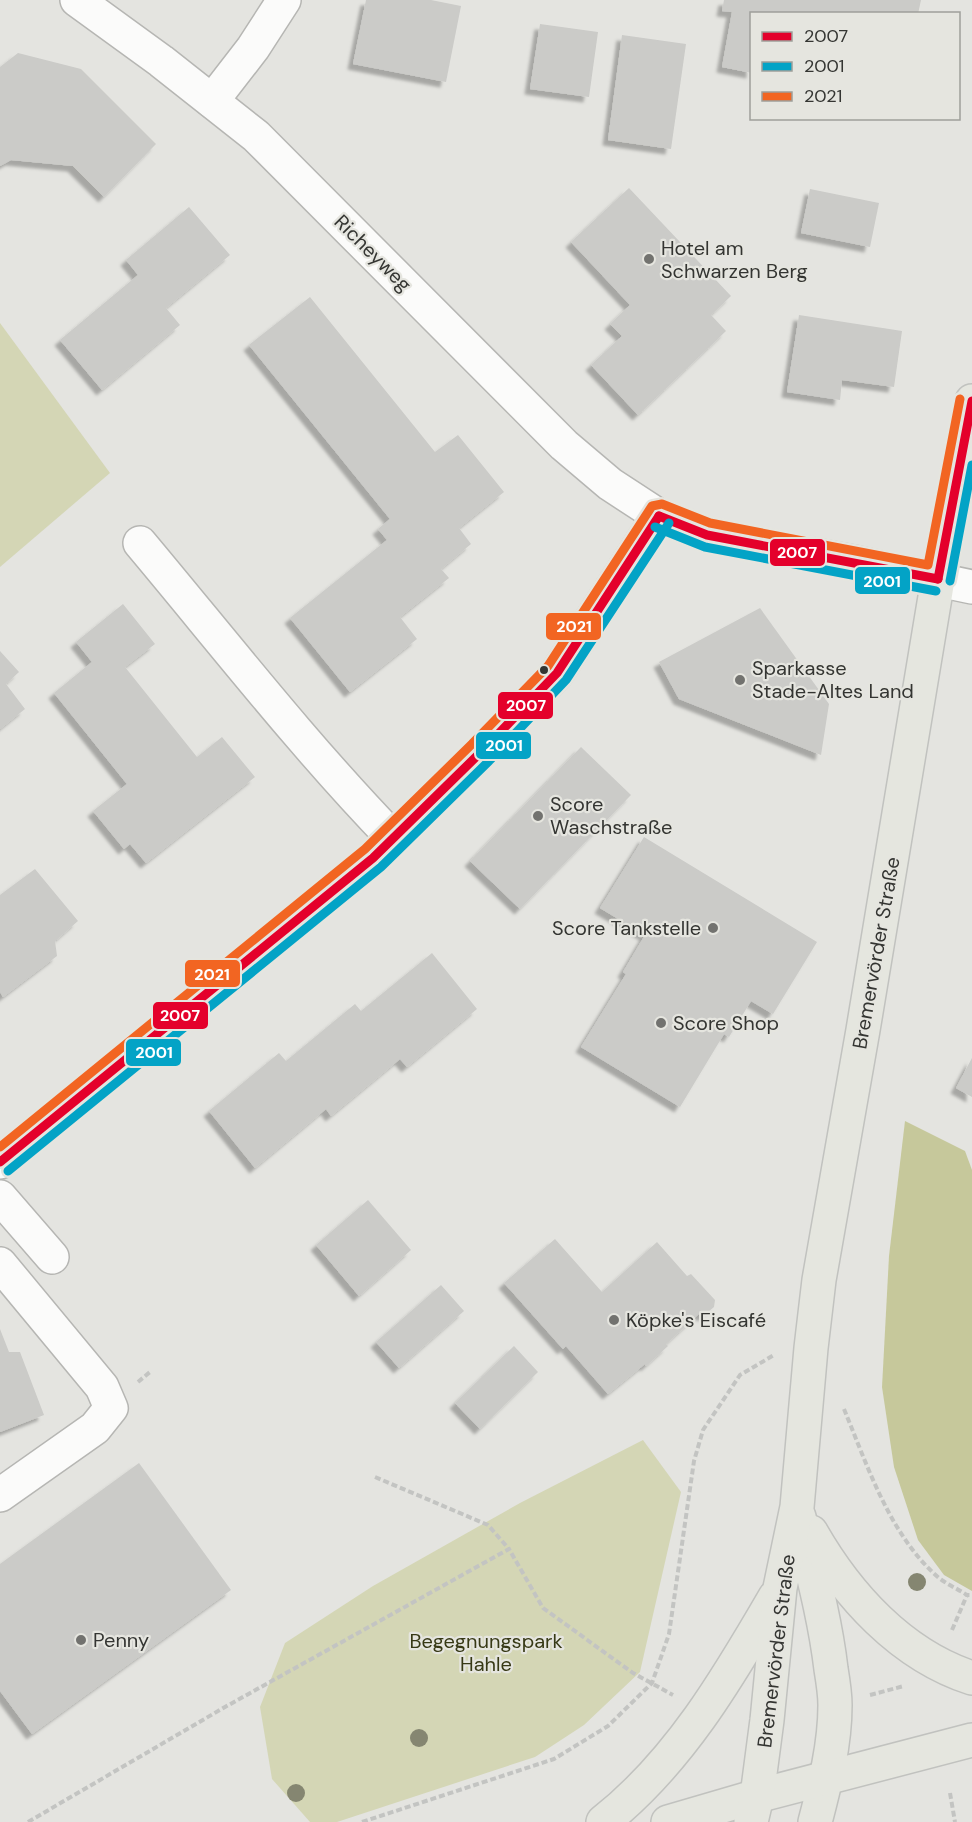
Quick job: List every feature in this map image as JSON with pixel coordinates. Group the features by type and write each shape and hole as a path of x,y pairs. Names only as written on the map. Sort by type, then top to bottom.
{"main road":[{"name":"Bremervörder Straße","path":"754,1809 767,1720 780,1588 796,1507 819,1280 938,579 972,401"},
{"name":"Bremervörder Straße","path":"796,1507 820,1602 836,1704 826,1777 815,1822"},
{"path":"796,1507 820,1548 839,1574 895,1635 936,1663 972,1678"},
{"path":"603,1822 648,1780 676,1749 734,1667 780,1588"},
{"path":"668,1822 754,1809 826,1777 972,1740"}],"street":[{"name":"Richeyweg","path":"77,0 256,136 564,445 610,484 659,516 707,535 972,587"},
{"path":"212,101 253,48 284,0"},
{"path":"0,1162 373,858 481,752 557,673 659,516"},
{"path":"141,543 310,748 393,838"},
{"path":"0,1197 52,1257"},
{"path":"0,1264 102,1387 111,1408 96,1428 0,1495"}],"path":[{"path":"362,1822 554,1759 608,1726 652,1683 669,1634 694,1461 703,1430 740,1375 813,1332"},
{"path":"840,1398 887,1509 900,1531 920,1558 941,1579 970,1595 950,1637"},
{"path":"375,1477 488,1525 509,1548 543,1608 633,1673 676,1697"},
{"path":"28,1822 225,1707 509,1548"},
{"path":"867,1696 907,1685"},
{"path":"950,1793 956,1822"}],"green space":[{"path":"0,323 110,473 0,567"},
{"path":"905,1121 965,1151 972,1170 972,1591 944,1575 918,1540 894,1467 882,1387 889,1256"},
{"name":"Begegnungspark Hahle","path":"643,1440 681,1492 640,1672 584,1725 535,1757 337,1822 310,1822 272,1779 260,1707 285,1643 373,1586 520,1503"}],"building":[{"path":"366,0 431,0 461,6 446,82 353,64"},
{"path":"724,0 921,0 918,12 750,12 750,73 722,67 732,12 722,11"},
{"path":"540,24 598,32 589,97 530,89"},
{"path":"622,35 686,44 671,149 608,140"},
{"path":"18,53 81,69 156,144 104,197 73,166 11,160 0,166 0,67"},
{"path":"629,188 731,296 711,315 726,331 638,415 591,365 622,336 610,324 630,305 571,242"},
{"path":"810,189 879,203 870,247 801,233"},
{"path":"189,207 230,255 166,308 180,325 102,390 60,340 138,275 126,260"},
{"path":"310,297 435,452 458,435 504,492 459,528 471,544 441,569 449,578 400,617 417,639 350,692 290,618 387,540 378,529 390,519 249,345"},
{"path":"799,315 902,331 894,387 842,380 840,400 787,392"},
{"path":"123,604 155,644 125,667 197,757 222,737 255,777 146,863 130,844 124,849 93,811 127,784 54,693 92,662 76,642"},
{"name":"Sparkasse Stade-Altes Land","path":"760,608 829,704 821,755 679,699 659,662"},
{"path":"0,651 19,672 6,684 25,709 0,729"},
{"name":"Score Waschstraße","path":"581,747 631,795 520,909 470,861"},
{"path":"644,837 817,942 773,1014 751,1001 729,1037 724,1034 680,1107 581,1047 626,974 623,972 645,935 600,908"},
{"path":"35,869 78,921 55,941 57,956 3,997 0,992 0,895"},
{"path":"432,953 477,1009 407,1067 400,1059 331,1116 326,1109 255,1168 209,1111 279,1053 286,1061 355,1004 361,1011"},
{"path":"972,1058 972,1097 956,1088"},
{"path":"368,1200 411,1250 359,1296 316,1245"},
{"name":"Köpke's Eiscafé","path":"555,1239 602,1292 657,1242 687,1276 691,1274 715,1300 714,1307 703,1316 700,1313 646,1366 645,1364 608,1394 566,1346 563,1349 504,1283"},
{"path":"441,1285 464,1311 399,1368 376,1342"},
{"path":"0,1329 9,1352 20,1352 44,1415 0,1432"},
{"path":"514,1346 538,1372 480,1429 455,1403"},
{"name":"Penny","path":"139,1463 231,1590 32,1734 0,1691 0,1564"}],"transit line":[{"name":"2021","path":"0,1147 365,849 472,744 548,666 652,506 662,504 710,523 928,565 960,399"},
{"name":"2007","path":"938,579 972,401"},
{"name":"2001","path":"950,581 972,465"},
{"name":"2007","path":"659,516 707,535 938,579"},
{"name":"2007","path":"0,1162 373,858 481,752 557,673 659,516"},
{"name":"2001","path":"8,1171 381,867 489,761 566,680 669,523"},
{"name":"2001","path":"655,527 705,547 936,591"}],"place":[{"name":"Hotel am Schwarzen Berg","path":"649,259"},
{"name":"Sparkasse Stade-Altes Land","path":"740,680"},
{"name":"Score Waschstraße","path":"538,816"},
{"name":"Score Tankstelle","path":"713,928"},
{"name":"Score Shop","path":"661,1023"},
{"name":"Köpke's Eiscafé","path":"614,1320"},
{"name":"Penny","path":"81,1640"}]}
